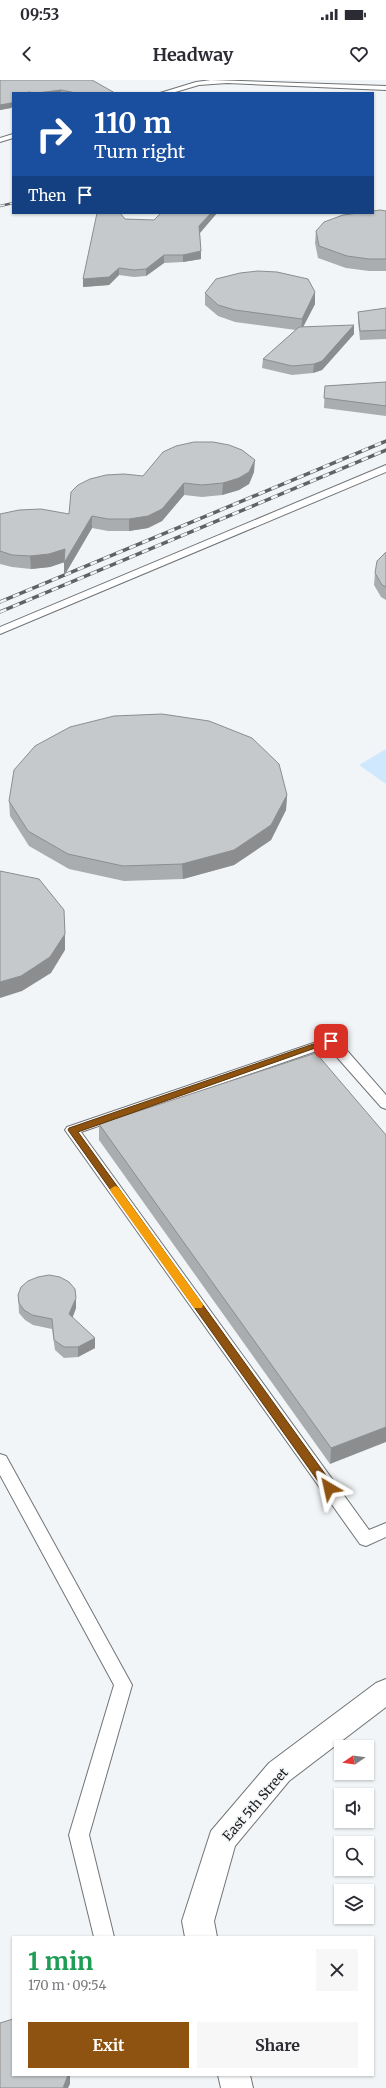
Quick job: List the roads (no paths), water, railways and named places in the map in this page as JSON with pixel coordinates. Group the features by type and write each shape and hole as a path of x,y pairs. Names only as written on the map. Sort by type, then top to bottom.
{"street":[{"name":"East 5th Street","path":"201,1936 198,1921 222,1840 279,1772 386,1691"},
{"path":"234,2076 238,2088"}],"lane":[{"path":"167,92 198,83 227,81 386,88"},
{"path":"0,140 12,136"},
{"path":"0,631 386,468"},
{"path":"386,1104 331,1041 72,1130 366,1539 386,1530"},
{"path":"0,1460 123,1685 79,1835 104,1936"}],"railway":[{"path":"0,206 12,203"},
{"path":"0,602 386,441"},
{"path":"0,612 386,450"}]}
